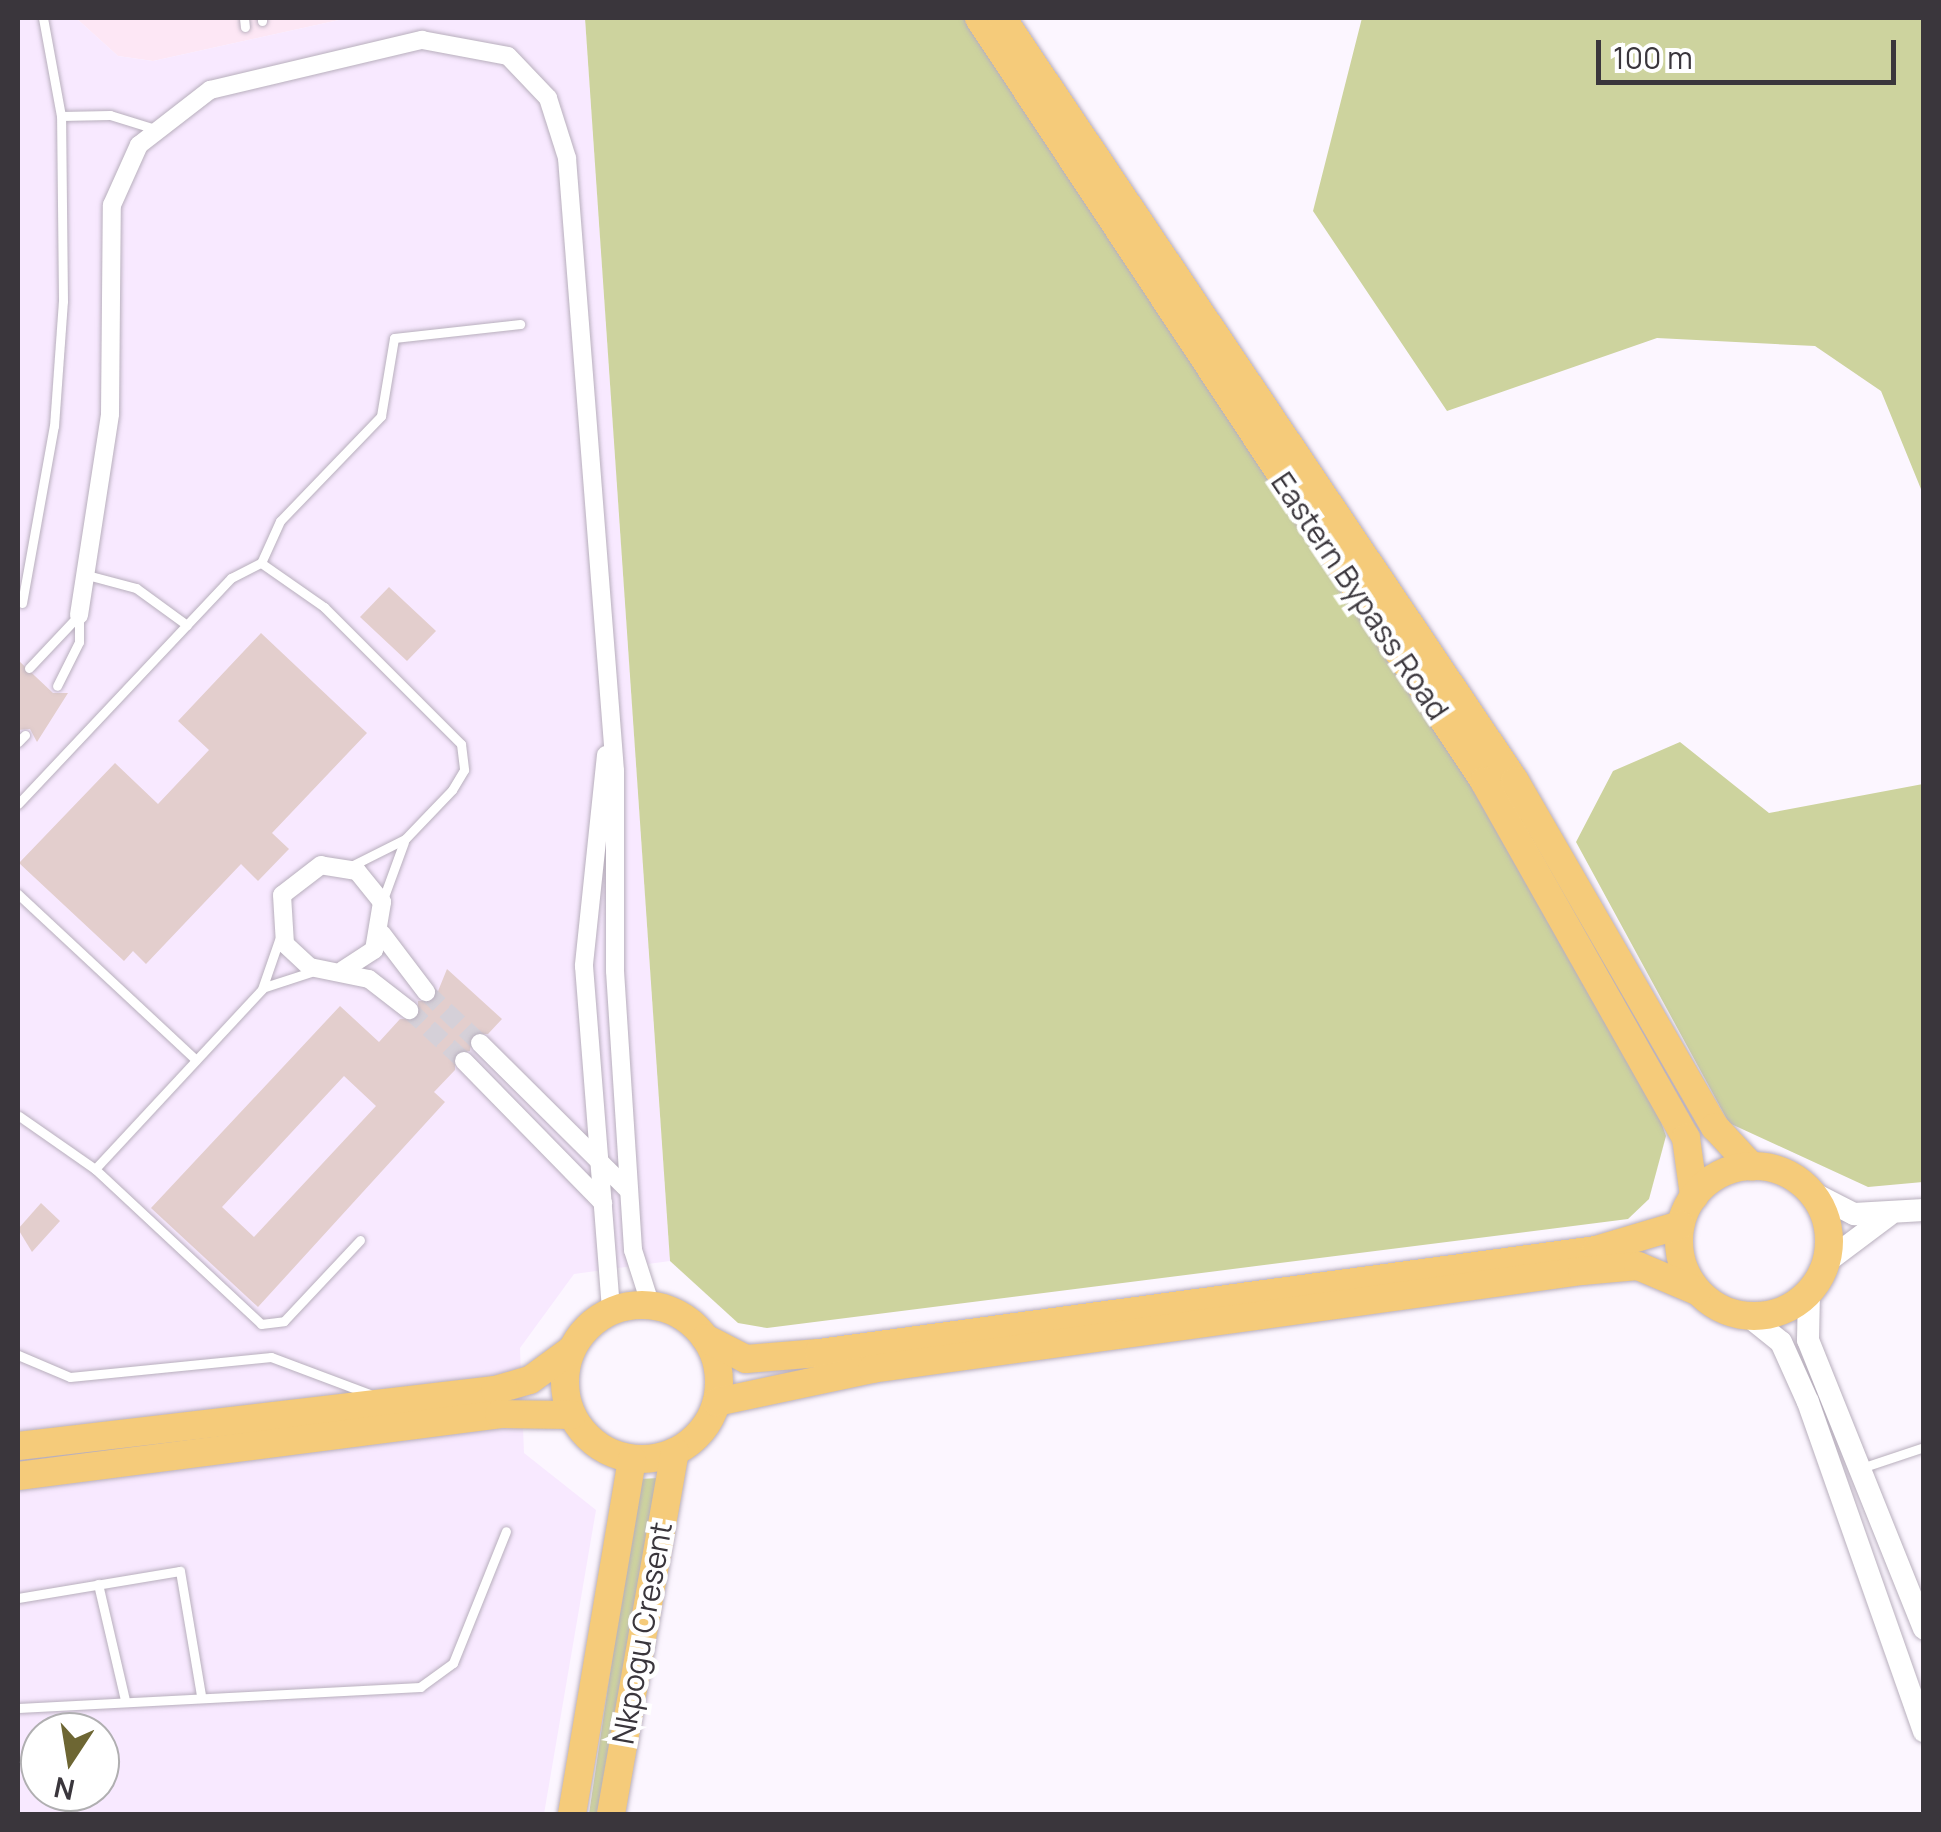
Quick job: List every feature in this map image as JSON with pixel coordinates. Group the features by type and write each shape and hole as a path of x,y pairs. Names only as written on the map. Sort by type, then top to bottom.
{"main road":[{"name":"Eastern Bypass Road","path":"979,18 1484,781 1686,1138 1694,1196"},
{"name":"Eastern Bypass Road","path":"1002,18 1515,780 1715,1126 1752,1167"},
{"path":"717,1402 872,1369 1638,1266 1748,1316 1781,1311 1809,1292 1825,1263 1826,1220 1809,1192 1752,1167 1715,1177 1694,1196 1680,1225 1681,1260 1698,1290"},
{"path":"18,1446 392,1402 530,1380 572,1350 611,1310 651,1306 746,1359 819,1353 1596,1250 1680,1225"},
{"path":"572,1350 572,1415 590,1440 632,1459 675,1452 702,1432 717,1402 718,1368 705,1338"},
{"path":"18,1476 499,1414 572,1415"},
{"name":"Nkpogu Cresent","path":"611,1814 675,1452"},
{"name":"Nkpogu Cresent","path":"572,1814 632,1459"}],"street":[{"path":"79,615 110,414 112,205 152,128 210,90 422,40 508,56 548,98 567,158 609,734 633,1250 651,1306"},
{"path":"609,734 584,966 611,1310"},
{"path":"410,1010 335,970 296,958 280,932 292,881 321,865 348,868 382,902 382,934 426,992"},
{"path":"335,970 382,934"},
{"path":"480,1043 599,1155 629,1191"},
{"path":"464,1061 603,1203"},
{"path":"1809,1192 1854,1214 1924,1210"},
{"path":"1825,1263 1892,1214"},
{"path":"1809,1292 1808,1340 1924,1629"},
{"path":"1748,1316 1788,1357 1915,1672 1924,1731"}],"lane":[{"path":"22,603 61,356 61,116 44,18"},
{"path":"61,116 110,115 152,128"},
{"path":"18,804 242,569 261,563 280,522 381,416 394,338 520,324"},
{"path":"261,563 324,607 461,744 460,778 405,839 348,868"},
{"path":"86,575 136,588 187,625"},
{"path":"29,668 79,615"},
{"path":"58,686 79,642 79,615"},
{"path":"382,902 405,839"},
{"path":"18,894 196,1060"},
{"path":"95,1168 262,988 280,932"},
{"path":"262,988 335,970"},
{"path":"18,1116 95,1168 261,1324 284,1321 360,1240"},
{"path":"18,1355 70,1377 271,1357 392,1402"},
{"path":"1861,1468 1924,1447"},
{"path":"18,1708 432,1683 459,1651 506,1531"},
{"path":"18,1598 180,1570 201,1694"},
{"path":"98,1584 125,1700"}],"shaded area":[{"path":"18,18 76,18 118,56 153,61 348,18 585,18 670,1261 574,1274 520,1348 524,1453 596,1510 544,1814 18,1814"},
{"path":"76,18 348,18 153,61 118,56"}],"green space":[{"path":"585,18 975,18 1418,681 1639,1060 1666,1136 1649,1199 1628,1219 767,1328 738,1323 670,1261"},
{"path":"1362,18 1923,18 1923,494 1881,391 1815,346 1657,338 1447,411 1313,211"},
{"path":"1680,742 1769,813 1923,784 1923,1182 1868,1187 1729,1123 1576,842 1613,771"},
{"path":"659,1478 597,1814 589,1814 639,1479"}],"building":[{"path":"389,587 436,631 407,661 360,617"},
{"path":"261,633 367,733 272,833 289,849 258,881 241,864 146,964 133,951 124,961 19,863 115,763 158,804 209,750 178,721"},
{"path":"18,660 53,693 68,693 37,742 30,729 18,730"},
{"path":"447,969 502,1019 488,1034 472,1034 470,1051 455,1053 455,1070 434,1092 445,1102 258,1307 151,1208 340,1006 379,1042 400,1019 418,1018 418,1001 434,1001","holes":["344,1076 376,1106 254,1237 222,1207"]},
{"path":"41,1203 60,1221 32,1252 18,1229"}],"tunnel":[{"path":"426,992 480,1043"},
{"path":"409,1010 464,1061"}]}
